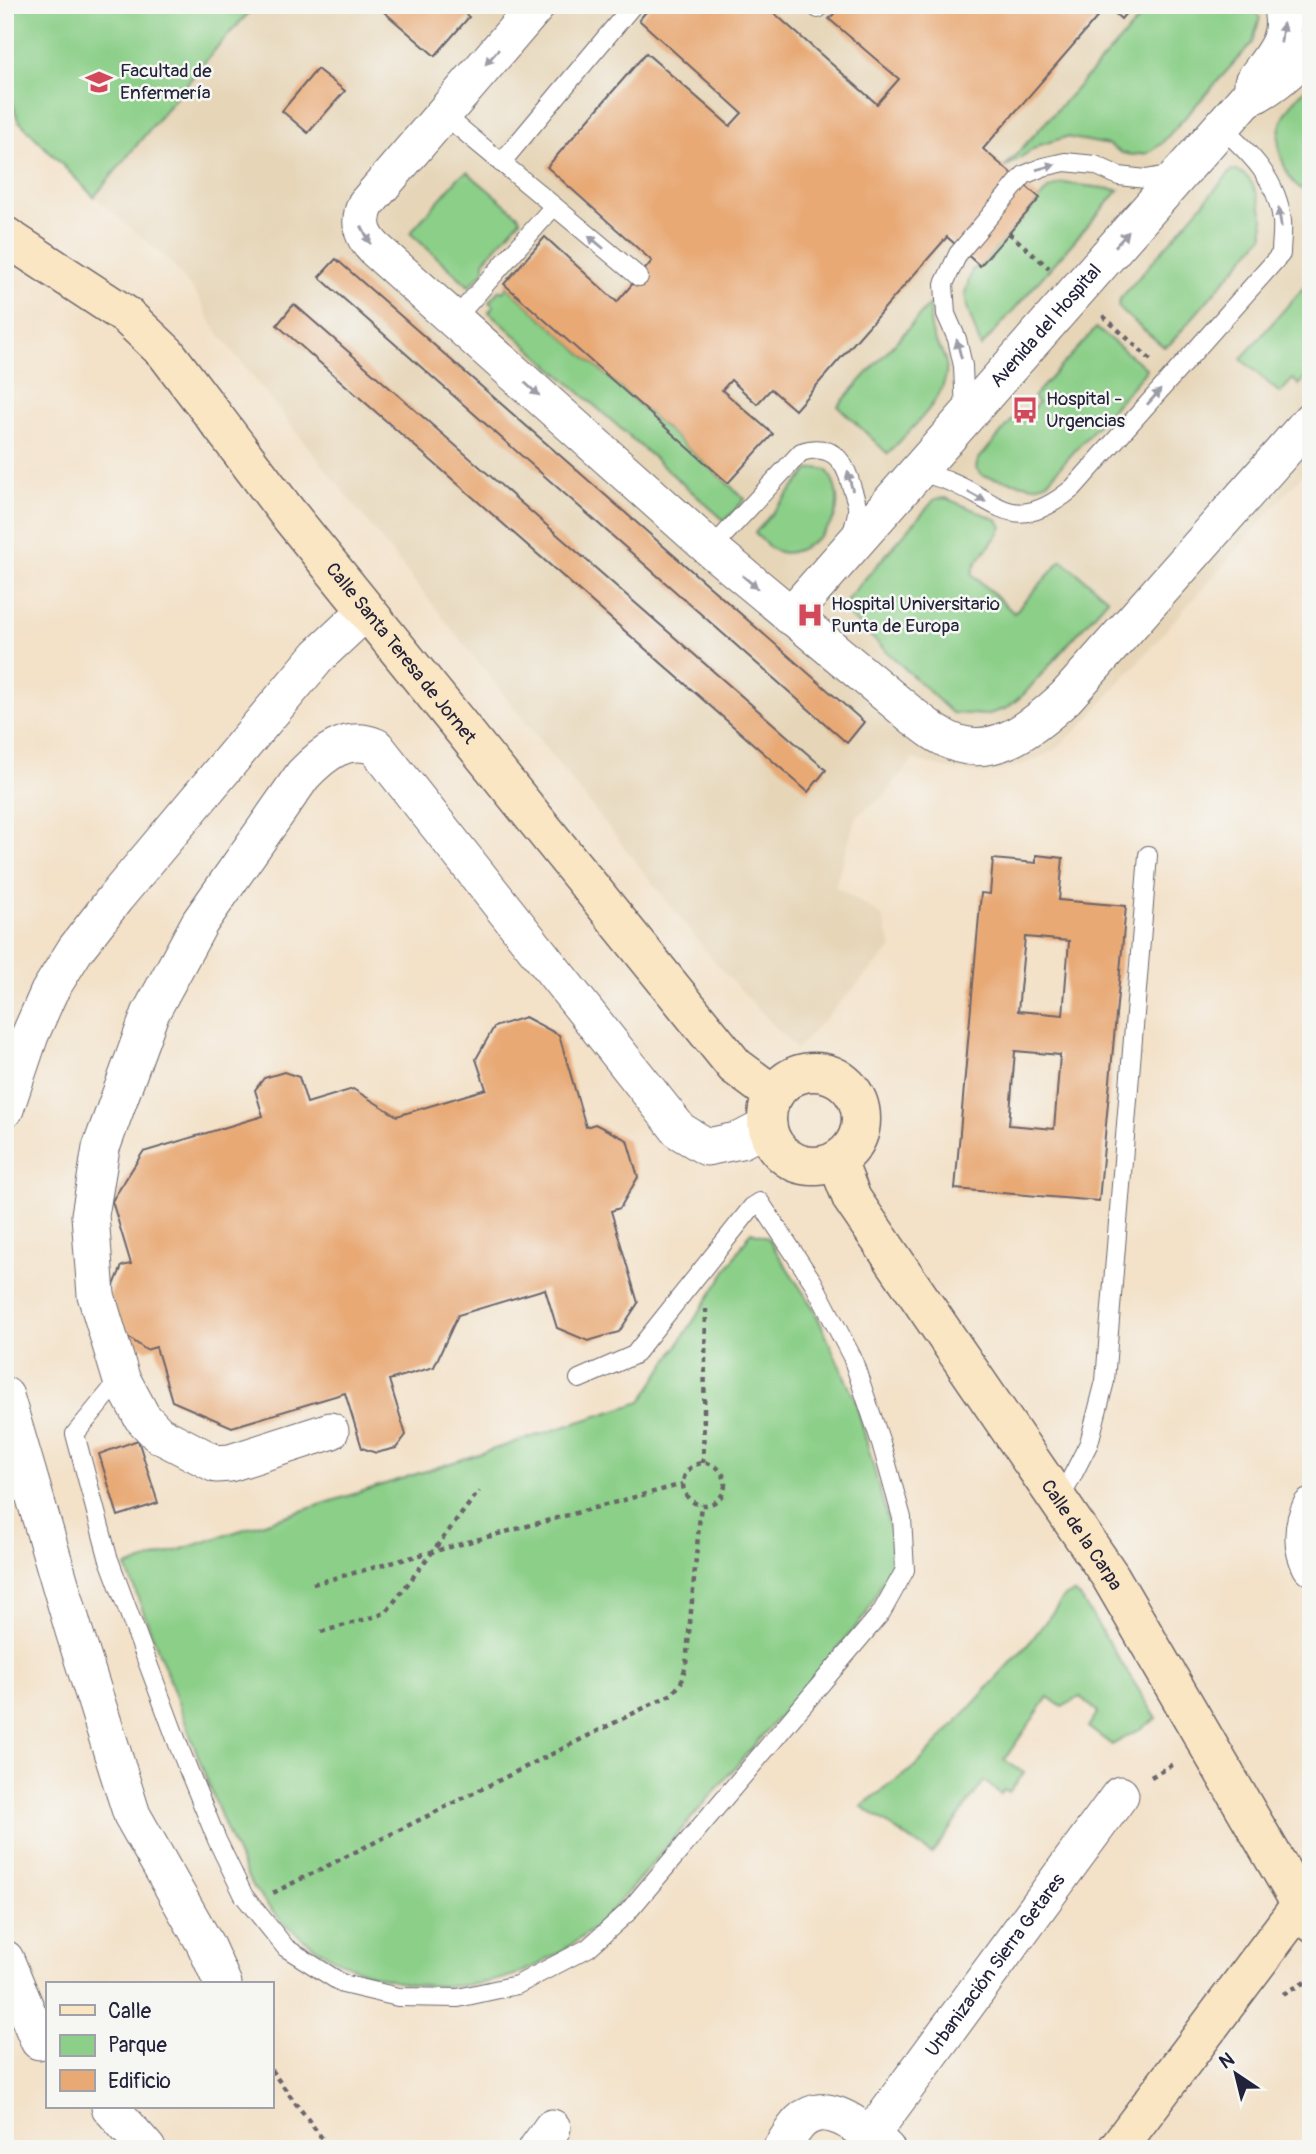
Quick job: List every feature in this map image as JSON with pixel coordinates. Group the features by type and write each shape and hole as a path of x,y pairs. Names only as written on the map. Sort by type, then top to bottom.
{"street":[{"path":"537,5 366,204 361,223 368,242 711,549 942,738 966,746 990,747 1017,737 1042,720 1066,697 1311,420"},
{"path":"1246,99 1248,90 1280,48 1284,16 1281,5"},
{"name":"Avenida del Hospital","path":"790,616 1246,99 1264,91 1311,48"},
{"name":"Calle Santa Teresa de Jornet","path":"5,236 127,316 166,353 286,511 771,1111"},
{"path":"5,1109 30,1035 49,992 75,950 116,897 319,655 366,611"},
{"path":"330,1432 230,1464 216,1464 158,1434 142,1417 121,1378 96,1295 90,1214 101,1148 149,1014 200,922 303,775 319,758 348,743 364,742 376,747 680,1131 707,1147 741,1140 771,1111 784,1083 813,1072 829,1074 848,1087 860,1107 858,1138 837,1161 823,1166 793,1162 781,1153 772,1141 771,1111"},
{"name":"Calle de la Carpa","path":"837,1161 852,1199 1110,1576 1307,1906"},
{"path":"5,1396 74,1631 132,1815 205,1944 222,1982"},
{"path":"1311,1507 1303,1537 1306,1558 1311,1566"},
{"name":"Urbanización Sierra Getares","path":"878,2142 1120,1796"},
{"path":"1117,2149 1307,1906"},
{"path":"5,1959 43,2045"},
{"path":"5,2030 43,2045"},
{"path":"118,2109 147,2149"},
{"path":"780,2149 798,2124 817,2113 838,2115 878,2142"}],"lane":[{"path":"501,163 632,5"},
{"path":"443,114 639,277"},
{"path":"914,474 936,477 991,505 1019,514 1039,510 1057,501 1073,488 1262,275 1280,254 1282,221 1273,188 1253,156 1221,127"},
{"path":"965,416 963,366 957,339 946,314 944,284 958,254 1024,175 1042,167 1065,162 1095,165 1119,176 1146,179 1181,173"},
{"path":"454,320 554,206"},
{"path":"711,549 801,452 811,449 832,453 842,461 848,471 858,508 849,547"},
{"path":"1059,1502 1089,1443 1105,1381 1149,855"},
{"path":"121,1378 75,1434 117,1583 212,1827 244,1896 286,1948 343,1984 398,1997 458,1998 517,1985 588,1948 627,1913 881,1613 905,1570 902,1518 881,1443 852,1357 813,1282 760,1202 752,1207 634,1355 579,1379"}],"path":[{"path":"703,1462 706,1265"},
{"path":"703,1462 713,1464 725,1479 721,1497 714,1503 695,1503 687,1498 683,1484 687,1471 703,1462"},
{"path":"313,1584 683,1484"},
{"path":"321,1632 387,1611 479,1492"},
{"path":"250,1904 672,1694 681,1683 686,1665 701,1504"},
{"path":"1120,1796 1208,1744"},
{"path":"273,2073 330,2149"}],"shaded area":[{"name":"Hospital Universitario Punta de Europa","path":"5,5 1311,5 1311,465 1086,721 1054,751 1021,765 984,774 944,768 913,759 884,796 857,815 835,886 882,916 892,948 796,1049 718,966 212,325 200,300 171,262 94,197 18,120 12,105 5,59"}],"green space":[{"name":"Facultad de Enfermería","path":"5,5 256,5 218,46 94,197 18,120 8,78"},
{"path":"1152,5 1251,5 1260,18 1252,43 1161,144 1148,153 1132,155 1122,153 1109,145 1066,137 1040,145 1004,168"},
{"path":"1311,83 1311,182 1301,189 1286,170 1279,150 1279,139 1288,109"},
{"path":"1232,170 1241,172 1253,186 1263,216 1264,235 1170,344 1164,347 1123,312 1118,306 1120,299"},
{"path":"467,172 519,216 520,220 484,261 484,271 469,286 410,233 459,177"},
{"path":"1063,183 1119,190 981,347 965,293 972,270 980,266 1048,189"},
{"path":"1311,279 1311,372 1299,385 1293,379 1280,393 1241,359"},
{"path":"507,287 745,499 725,521 489,312 494,306 489,302 499,290 503,292"},
{"path":"931,303 932,332 945,360 943,385 928,410 888,454 838,406"},
{"path":"1096,328 1146,368 1144,373 1046,483 1034,486 983,476 976,468 978,460 1014,418 1020,423 1038,403 1033,397"},
{"path":"809,470 827,470 835,487 837,506 834,518 817,538 801,549 784,553 773,550 755,533"},
{"path":"945,498 998,520 1002,527 972,574 1014,613 1062,560 1108,599 1024,694 1007,708 986,715 952,713 849,616 844,606 848,598 935,499"},
{"path":"751,1232 767,1237 814,1309 856,1402 892,1536 891,1564 866,1615 604,1920 558,1954 505,1978 469,1985 434,1986 398,1981 364,1972 332,1957 302,1938 276,1915 249,1880 221,1817 126,1567 641,1402"},
{"path":"1074,1593 1080,1597 1157,1719 1112,1745 1088,1727 1098,1712 1080,1697 1062,1707 1048,1697 1004,1760 1024,1773 1009,1792 1004,1790 1001,1794 984,1781 932,1854 861,1806 917,1765 1030,1642 1065,1596"}],"building":[{"path":"376,5 455,5 469,17 435,56"},
{"path":"652,5 765,5 877,104 899,79 829,19 842,5 1133,5 1121,19 1107,6 983,149 1040,198 980,266 947,237 795,410 771,389 757,404 731,380 722,390 773,434 728,483 504,284 545,237 617,302 652,261 547,167 646,53 730,126 742,113 639,20"},
{"path":"317,69 345,91 308,133 282,111"},
{"path":"336,259 864,722 847,743 319,277"},
{"path":"294,304 826,770 808,792 277,325"},
{"path":"1036,855 1063,858 1059,900 1126,906 1099,1201 955,1189 981,893 990,894 993,859 1036,863","holes":["1025,937 1069,941 1063,1015 1018,1011","1015,1051 1060,1055 1054,1129 1009,1125"]},
{"path":"525,1017 559,1035 586,1127 595,1124 627,1140 638,1177 620,1208 611,1211 638,1303 619,1332 588,1341 557,1328 545,1289 458,1315 434,1367 389,1380 406,1435 396,1448 376,1453 362,1448 345,1393 232,1427 172,1401 156,1347 146,1350 121,1332 110,1295 122,1266 131,1264 112,1201 143,1152 263,1116 255,1090 264,1078 284,1072 299,1077 307,1103 353,1089 397,1116 486,1089 476,1059 494,1027"},
{"path":"138,1440 158,1503 118,1516 99,1454"}],"place":[{"name":"Facultad de Enfermería","path":"99,82"},
{"name":"Hospital - Urgencias","path":"1025,410"},
{"name":"Hospital Universitario Punta de Europa","path":"810,615"}]}
